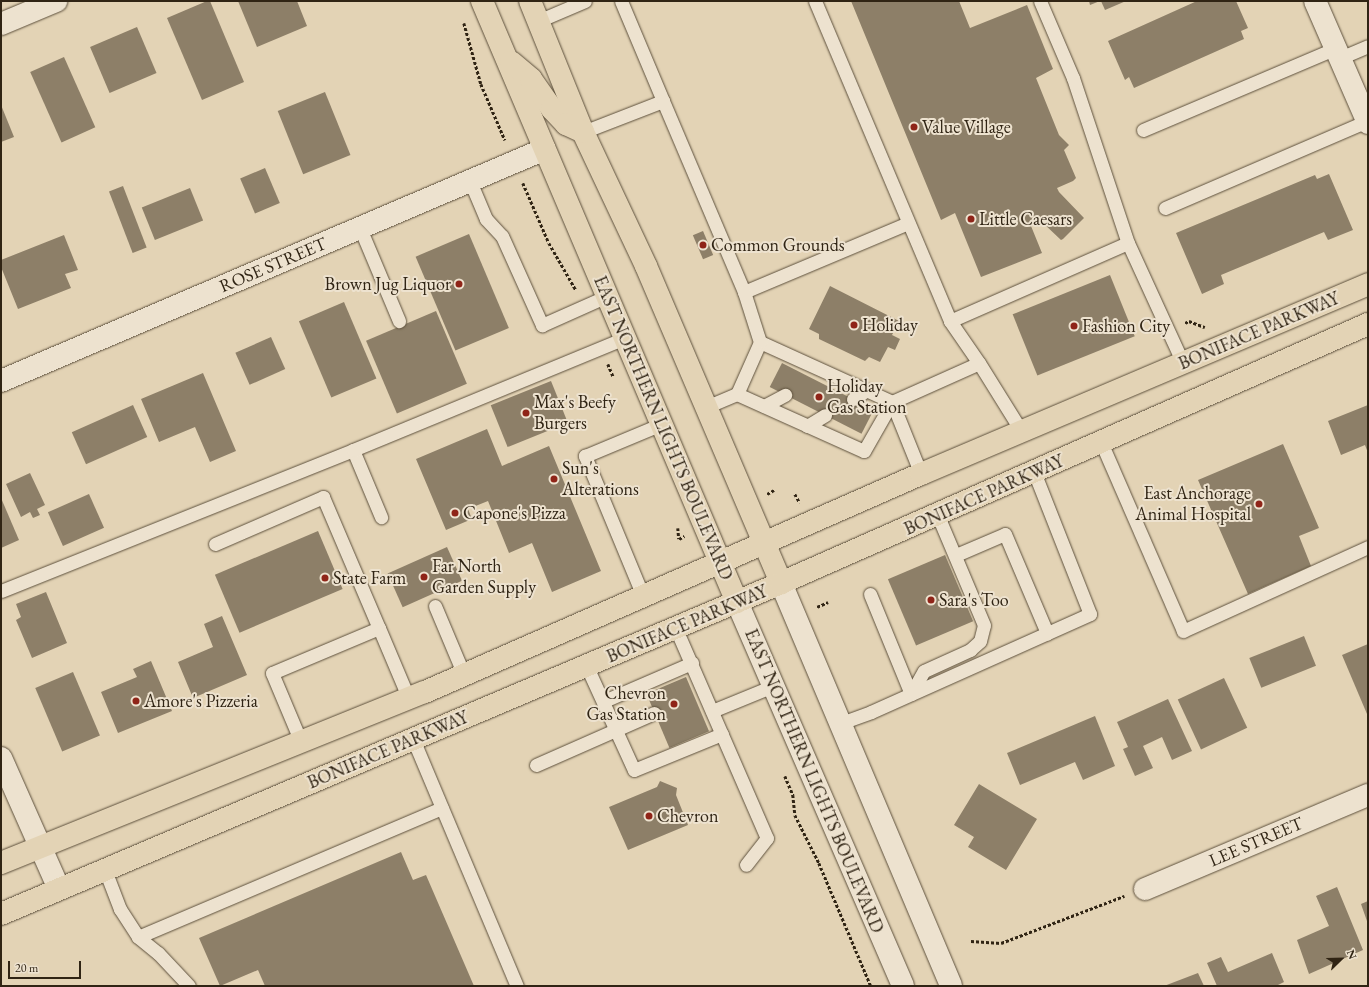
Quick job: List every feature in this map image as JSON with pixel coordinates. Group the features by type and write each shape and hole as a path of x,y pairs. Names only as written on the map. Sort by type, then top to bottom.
{"main road":[{"name":"EAST NORTHERN LIGHTS BOULEVARD","path":"482,1 737,602"},
{"path":"530,1 583,132 646,266 781,584"},
{"path":"506,58 531,79 552,109 566,124 583,132"},
{"name":"BONIFACE PARKWAY","path":"1,863 40,846 409,699 921,474 1368,284"},
{"name":"BONIFACE PARKWAY","path":"1,914 781,584 938,516 1368,324"}],"street":[{"path":"1,24 56,1"},
{"path":"1315,1 1368,122"},
{"name":"ROSE STREET","path":"1,381 545,149"},
{"path":"781,584 951,986"},
{"name":"EAST NORTHERN LIGHTS BOULEVARD","path":"737,602 903,986"},
{"path":"1,758 59,889"},
{"name":"LEE STREET","path":"1144,889 1368,794"}],"lane":[{"path":"538,21 584,1"},
{"path":"621,1 744,292 760,342 737,394 706,407"},
{"path":"815,1 950,321 979,363 1022,432"},
{"path":"1040,1 1073,78 1128,242 1183,363"},
{"path":"1143,130 1338,53 1368,46"},
{"path":"583,132 663,101"},
{"path":"1165,208 1368,122"},
{"path":"470,181 486,219 502,236 542,325 607,296"},
{"path":"744,292 908,223"},
{"path":"360,228 399,321"},
{"path":"950,321 1128,242"},
{"path":"1,591 353,450 625,338"},
{"path":"760,342 892,402 921,474"},
{"path":"737,394 864,451 892,402 979,363"},
{"path":"811,377 822,370"},
{"path":"853,399 867,390"},
{"path":"764,406 785,395"},
{"path":"807,426 825,415"},
{"path":"643,596 585,456 662,424"},
{"path":"1101,442 1183,631 1368,547"},
{"path":"353,450 381,517"},
{"path":"841,723 911,694 1090,614 1034,472"},
{"path":"215,544 323,497 409,699"},
{"path":"911,694 924,671 970,650 980,640 984,625 956,555 938,516"},
{"path":"956,555 1005,534 1047,633"},
{"path":"870,594 911,694"},
{"path":"435,606 464,675"},
{"path":"301,742 272,673 379,628"},
{"path":"676,629 692,663 699,694 712,711 767,838 746,865"},
{"path":"604,701 692,663"},
{"path":"587,667 604,701 634,770 722,734"},
{"path":"712,711 773,686"},
{"path":"536,765 654,713"},
{"path":"413,739 517,986"},
{"path":"138,937 442,808"},
{"path":"105,870 120,909 138,937 158,953 189,986"}],"path":[{"path":"463,21 482,84 504,136"},
{"path":"783,773 793,795 795,815 819,863 871,986"},
{"path":"971,941 1001,943 1144,889"}],"building":[{"path":"210,1 244,82 202,100 167,18"},
{"path":"238,1 297,1 307,26 257,47"},
{"path":"851,1 959,1 970,28 1027,5 1053,69 1036,78 1059,135 1069,145 1064,150 1076,178 1073,181 1057,188 1084,218 1063,239 1061,240 1042,222 1031,226 1042,253 981,277 955,213 941,220"},
{"path":"1089,1 1100,1 1090,5"},
{"path":"1101,1 1126,1 1105,10"},
{"path":"1197,1 1236,1 1248,28 1241,31 1244,39 1134,88 1129,77 1125,80 1108,41"},
{"path":"137,27 157,73 110,93 90,47"},
{"path":"64,57 95,127 62,142 30,72"},
{"path":"325,92 350,155 303,174 278,111"},
{"path":"1,105 14,137 1,142"},
{"path":"265,168 280,203 255,214 240,179"},
{"path":"1329,174 1353,230 1328,240 1324,232 1221,275 1224,284 1202,294 1176,233 1315,175 1317,179"},
{"path":"123,186 147,248 133,253 109,191"},
{"path":"190,188 203,220 155,240 142,207"},
{"name":"Common Grounds","path":"703,231 713,255 703,259 693,235"},
{"name":"Brown Jug Liquor","path":"469,234 509,328 455,351 416,257"},
{"path":"64,235 78,270 65,274 71,288 18,309 1,267 1,260"},
{"name":"Fashion City","path":"1110,275 1135,336 1037,376 1013,314"},
{"name":"Holiday","path":"830,286 899,321 892,335 900,339 895,350 888,347 880,362 869,357 865,361 819,339 819,334 809,329"},
{"path":"344,302 376,378 331,398 299,321"},
{"path":"436,311 467,384 397,413 366,341"},
{"path":"271,337 285,369 250,385 235,353"},
{"name":"Holiday Gas Station","path":"782,363 874,410 862,434 770,387"},
{"path":"203,373 236,451 210,462 195,427 159,442 141,399"},
{"path":"551,381 568,423 508,447 491,405"},
{"path":"133,405 147,437 86,464 72,432"},
{"path":"1368,405 1368,453 1365,445 1341,455 1328,421"},
{"path":"487,429 502,466 549,446 601,571 552,592 532,543 509,553 488,501 468,509 472,519 446,530 416,459"},
{"name":"East Anchorage Animal Hospital","path":"1283,444 1319,528 1299,536 1311,566 1248,594 1198,480"},
{"path":"30,473 45,505 37,509 40,515 33,518 30,512 21,517 6,484"},
{"path":"89,494 104,528 63,546 48,512"},
{"path":"1,498 19,540 1,548"},
{"path":"318,531 343,589 240,633 215,575"},
{"name":"Far North Garden Supply","path":"447,547 462,581 403,607 388,573"},
{"name":"Sara's Too","path":"945,555 973,621 916,646 888,579"},
{"path":"46,592 67,643 32,658 16,620 21,617 16,604"},
{"path":"222,616 247,675 193,698 178,662 213,647 204,624"},
{"path":"1304,636 1316,666 1261,688 1249,658"},
{"path":"1368,644 1368,713 1367,714 1342,655"},
{"name":"Amore's Pizzeria","path":"151,661 172,711 118,733 101,692 137,677 133,669"},
{"path":"73,672 100,736 62,752 35,688"},
{"name":"Chevron Gas Station","path":"686,677 709,731 669,748 646,694"},
{"path":"1224,678 1247,728 1201,749 1178,700"},
{"path":"1168,699 1192,751 1172,760 1162,737 1143,746 1153,768 1135,776 1123,749 1128,747 1117,722"},
{"path":"1095,716 1115,766 1083,780 1075,762 1020,785 1007,753"},
{"name":"Chevron","path":"660,781 677,788 676,795 688,825 628,850 609,807 657,787"},
{"path":"979,784 1037,819 1006,870 968,847 974,837 954,825"},
{"path":"401,852 413,880 426,875 474,986 265,986 258,970 220,986 199,938"},
{"path":"1337,887 1363,950 1309,974 1297,940 1329,926 1316,896"},
{"path":"1368,901 1368,924 1361,904"},
{"path":"1272,953 1284,982 1276,986 1217,986 1207,963 1221,957 1228,972"},
{"path":"1198,973 1204,986 1164,986"}],"place":[{"name":"Value Village","path":"914,127"},
{"name":"Little Caesars","path":"971,219"},
{"name":"Common Grounds","path":"703,245"},
{"name":"Brown Jug Liquor","path":"459,284"},
{"name":"Holiday","path":"854,325"},
{"name":"Fashion City","path":"1074,326"},
{"name":"Holiday Gas Station","path":"819,397"},
{"name":"Max's Beefy Burgers","path":"526,413"},
{"name":"Sun's Alterations","path":"554,479"},
{"name":"East Anchorage Animal Hospital","path":"1259,504"},
{"name":"Capone's Pizza","path":"455,513"},
{"name":"Far North Garden Supply","path":"424,577"},
{"name":"State Farm","path":"325,578"},
{"name":"Sara's Too","path":"931,600"},
{"name":"Amore's Pizzeria","path":"136,701"},
{"name":"Chevron Gas Station","path":"674,704"},
{"name":"Chevron","path":"649,816"}]}
